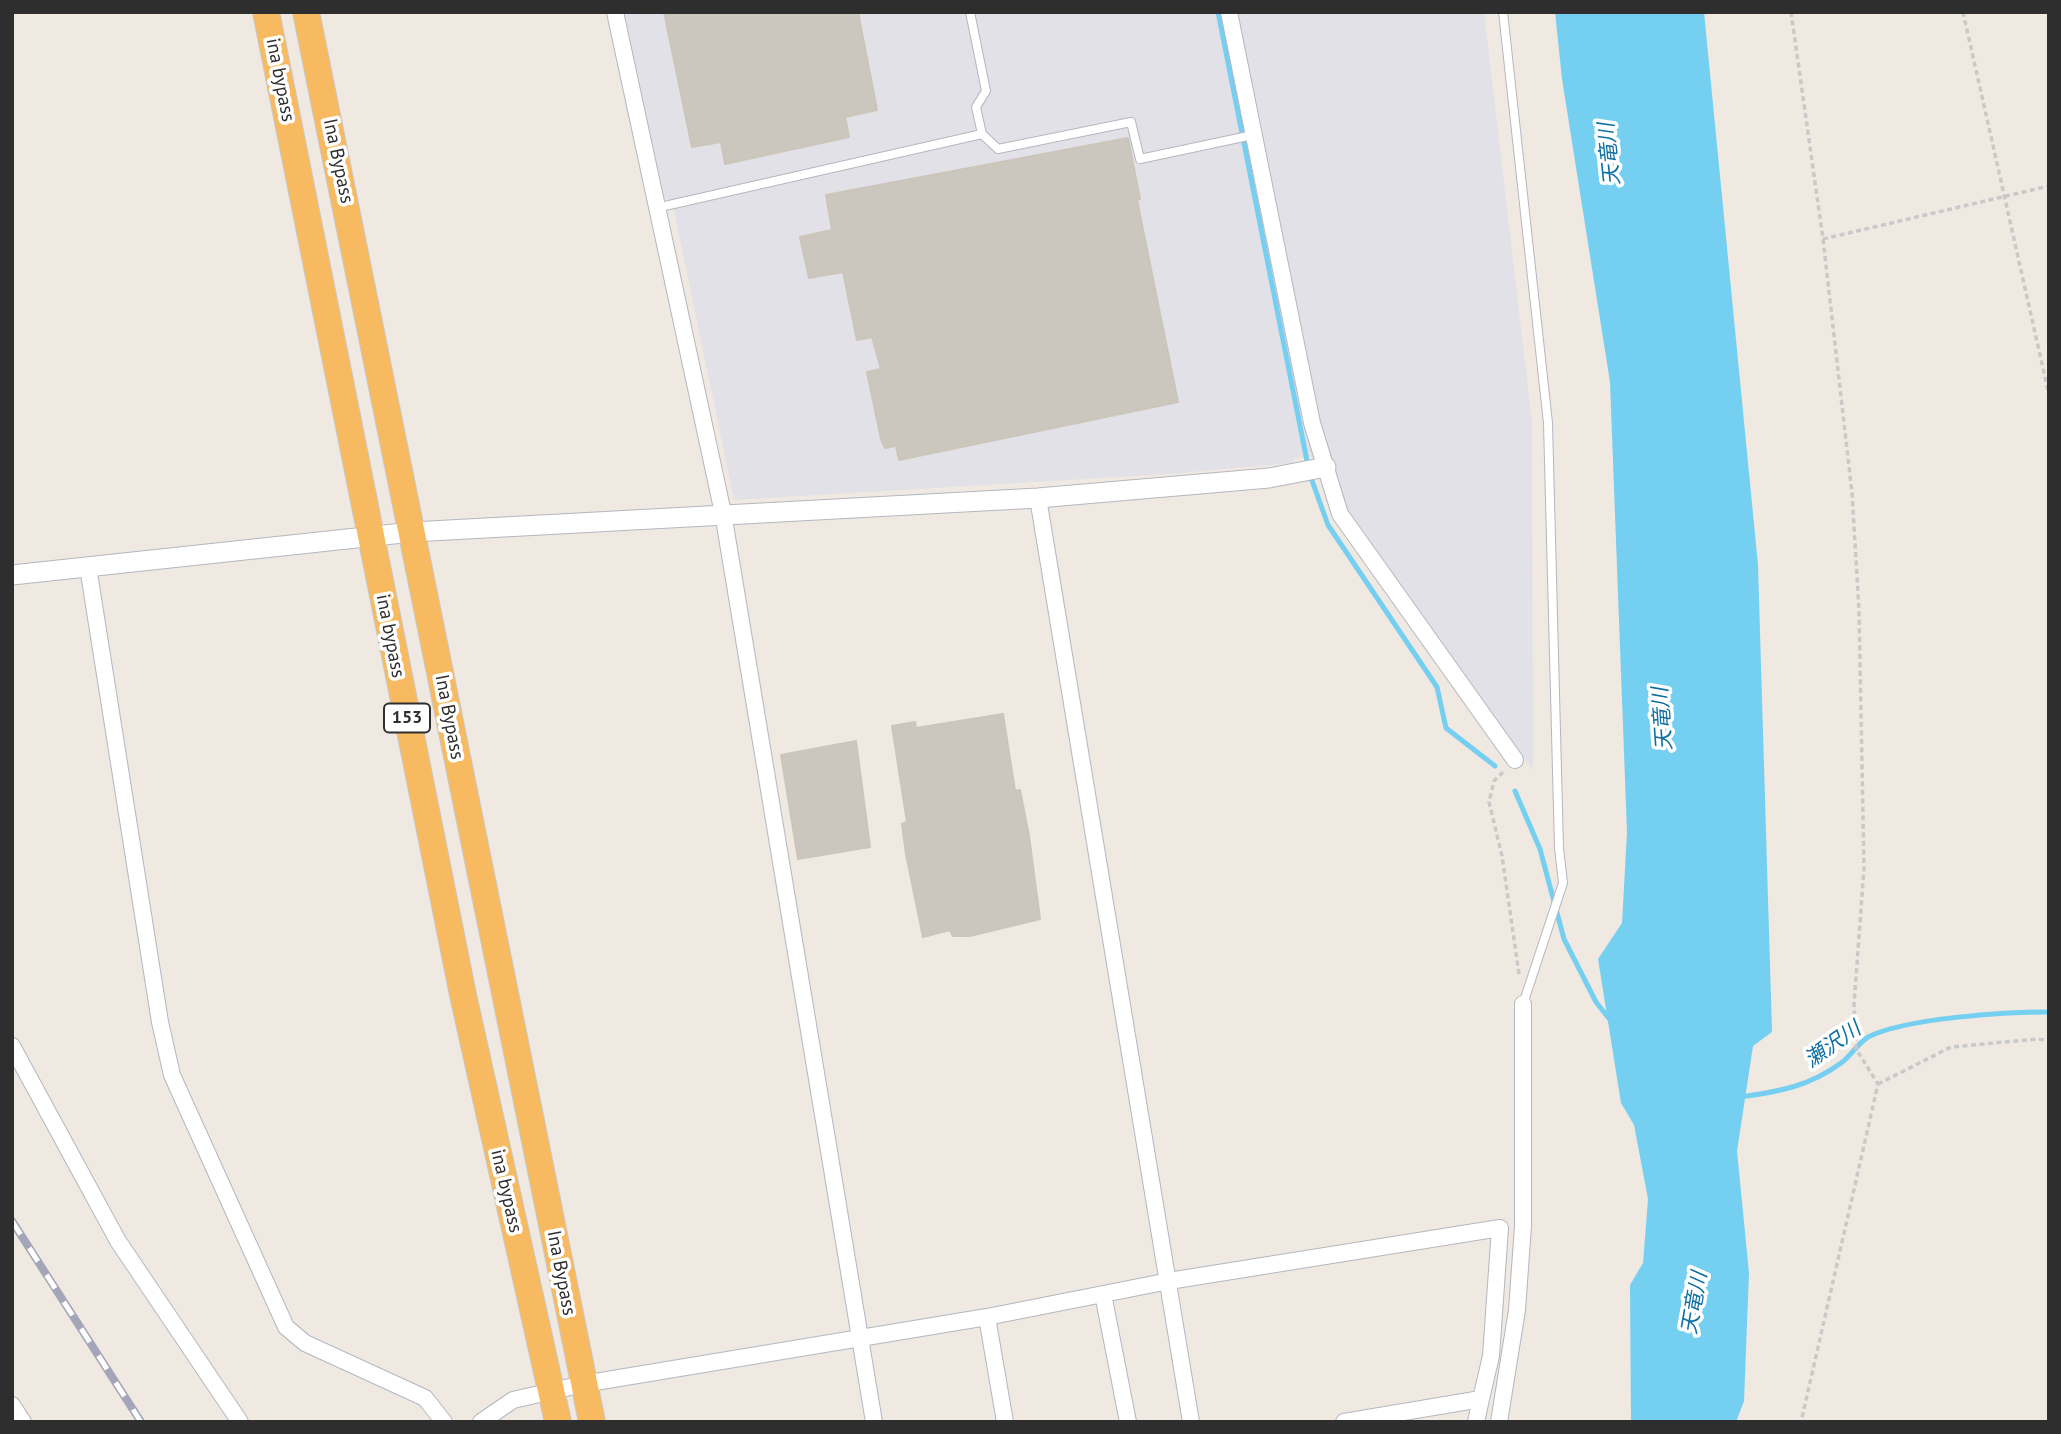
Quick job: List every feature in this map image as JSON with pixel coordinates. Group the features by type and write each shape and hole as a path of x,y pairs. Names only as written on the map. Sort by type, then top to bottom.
{"highway":[{"name":"ina bypass","path":"266,12 463,995 558,1422"},
{"name":"Ina Bypass","path":"306,12 592,1422"}],"street":[{"path":"615,12 723,513 873,1422"},
{"path":"1229,12 1251,135 1312,423 1340,514 1515,760"},
{"path":"12,575 412,532 723,513 1038,499 1269,478 1324,467"},
{"path":"1038,499 1191,1422"},
{"path":"88,567 160,1022 173,1075 286,1327 305,1343 425,1398 444,1422"},
{"path":"1499,1422 1517,1310 1523,1226 1523,1004"},
{"path":"12,1046 118,1241 240,1422"},
{"path":"481,1422 513,1400 551,1390 988,1317 1169,1281 1500,1228 1491,1356 1476,1422"},
{"path":"1103,1294 1128,1422"},
{"path":"988,1317 1005,1422"},
{"path":"1344,1422 1481,1399"},
{"path":"12,1405 23,1422"}],"lane":[{"path":"970,12 986,91 976,107 982,134 998,149 1131,121 1140,159 1251,135"},
{"path":"1503,12 1548,423 1561,889 1523,1004"},
{"path":"656,208 982,134"}],"path":[{"path":"1791,12 1823,239 1852,493 1859,610 1864,868 1854,1005 1856,1049 1878,1084 1801,1422"},
{"path":"1963,12 2049,395"},
{"path":"1823,239 2005,194 2049,186"},
{"path":"1515,760 1494,780 1489,802 1502,856 1523,1004"},
{"path":"1878,1084 1951,1048 2038,1039 2049,1041"}],"shaded area":[{"path":"620,12 1484,12 1532,422 1533,770 1332,514 1312,456 1295,458 1292,463 1169,474 734,500 674,211 667,199 658,193"}],"water":[{"name":"天竜川","path":"1555,12 1704,12 1758,565 1772,1032 1753,1046 1737,1151 1749,1273 1744,1401 1736,1422 1631,1422 1630,1285 1643,1263 1648,1199 1634,1125 1621,1103 1598,959 1622,923 1627,832 1610,382 1562,79"}],"building":[{"path":"664,12 858,12 877,110 845,117 849,137 725,164 721,142 692,147"},
{"path":"1128,138 1140,199 1137,200 1178,402 899,460 896,446 885,448 881,439 867,372 881,369 872,337 857,340 843,272 809,278 800,237 832,230 826,195"},
{"path":"1003,714 1015,791 1020,790 1029,836 1040,919 970,936 953,936 950,930 923,937 906,854 902,824 907,822 892,726 915,722 916,728"},
{"path":"856,741 870,847 798,859 781,755"}],"waterway":[{"path":"1218,12 1308,466"},
{"path":"1310,475 1328,525 1437,687 1446,728 1495,766"},
{"path":"1515,791 1540,849 1564,939 1596,1002 1611,1021"},
{"name":"瀬沢川","path":"1740,1097 1805,1083 1845,1060 1868,1037 1885,1030 1956,1017 2049,1012"}],"railway":[{"path":"12,1221 141,1422"}]}
